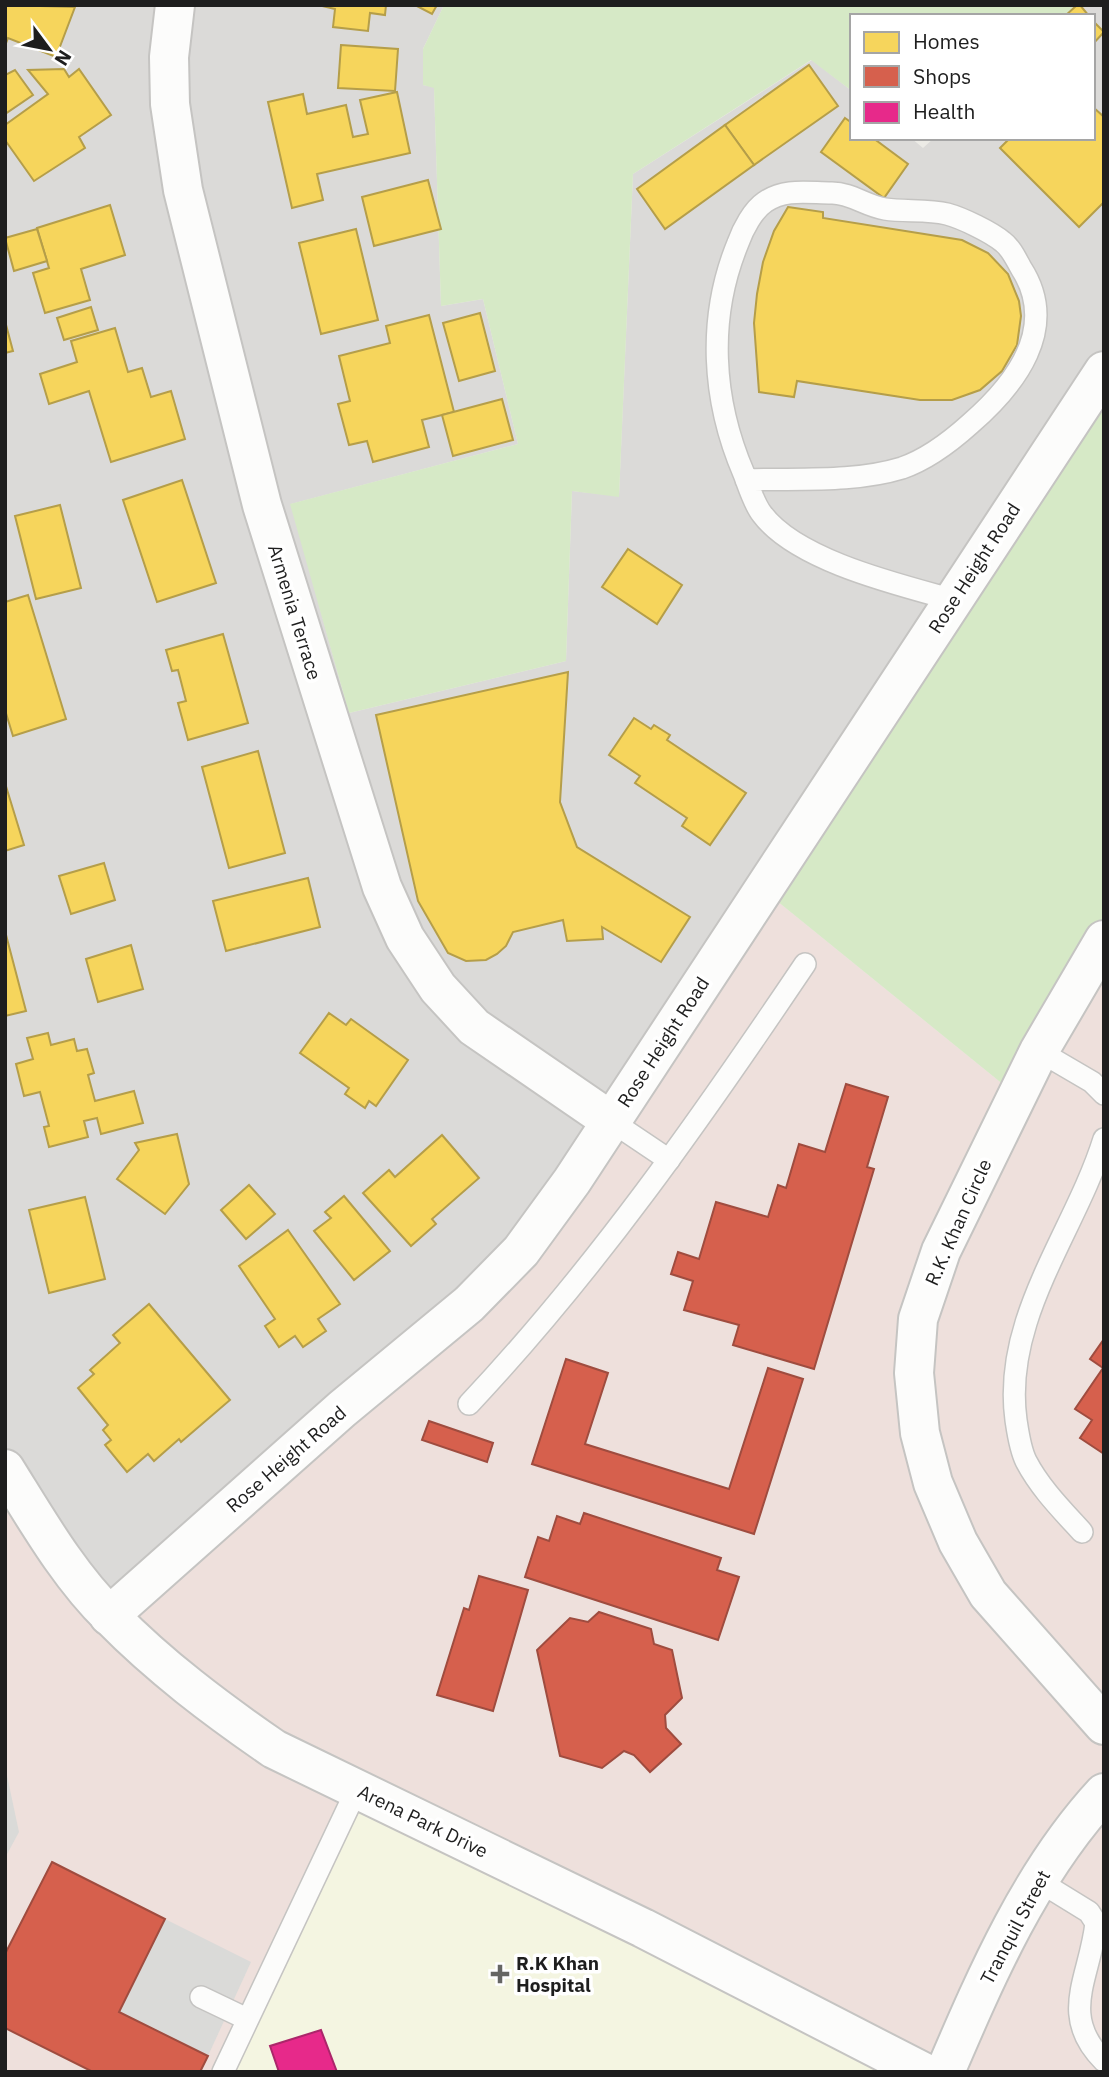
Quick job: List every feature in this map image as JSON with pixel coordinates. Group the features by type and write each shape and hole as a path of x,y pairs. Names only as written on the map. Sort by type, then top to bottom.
{"street":[{"name":"Armenia Terrace","path":"175,5 169,57 170,104 184,190 262,505 382,887 405,938 438,988 474,1027 611,1121"},
{"name":"Rose Height Road","path":"109,1616 342,1409 469,1304 521,1251 611,1121 1104,371"},
{"name":"R.K. Khan Circle","path":"1104,940 1039,1051 941,1251 918,1319 914,1373 918,1421 933,1483 958,1542 988,1594 1104,1725"},
{"name":"Arena Park Drive","path":"5,1469 48,1538 109,1616 219,1711 274,1749 643,1928 923,2072"},
{"name":"Tranquil Street","path":"945,2072 1037,1880 1081,1817 1104,1793"}],"lane":[{"path":"746,480 868,476 903,467 934,453 985,412 1021,371 1031,345 1035,323 1028,278 1007,245 991,233 948,214 880,209 842,193 784,192 762,203 743,230 726,272 717,338 716,372 722,412 746,480 762,515 818,555 852,570 954,600"},
{"path":"469,1404 535,1334 669,1160 805,964"},
{"path":"1039,1051 1093,1082 1104,1094"},
{"path":"611,1121 669,1160"},
{"path":"1082,1532 1038,1481 1025,1459 1014,1403 1014,1373 1026,1320 1094,1170 1104,1139"},
{"path":"223,2072 357,1789"},
{"path":"1037,1880 1089,1912 1096,1923 1078,2012 1080,2028 1087,2044 1104,2061"},
{"path":"201,1997 247,2019"}],"shaded area":[{"path":"5,5 444,5 423,49 423,85 434,87 441,306 483,299 518,444 291,504 349,713 566,661 572,491 619,496 633,174 812,60 850,89 850,140 913,140 923,148 932,140 1095,140 1095,14 1066,14 1075,5 1104,5 1104,367 521,1249 110,1613 5,1467"},
{"path":"761,888 1015,1094 1104,942 1104,2072 5,2072 5,1467 109,1613 468,1302"},
{"path":"5,1766 19,1832 5,1858"},
{"name":"R.K Khan Hospital","path":"356,1787 915,2072 221,2072"},
{"path":"165,1919 251,1962 208,2056 119,2012"}],"green space":[{"path":"444,5 1075,5 1066,14 850,14 850,89 811,60 633,174 619,497 572,491 566,661 349,713 290,504 518,444 483,299 441,306 434,88 423,85 423,49"},
{"path":"1104,367 1104,942 1015,1094 761,888"}],"building: Homes":[{"path":"5,5 75,7 56,57 8,38 5,46"},
{"path":"318,5 386,5 385,15 370,13 368,31 333,27 335,9"},
{"path":"415,5 437,5 432,14"},
{"path":"1080,5 1087,14 1067,14"},
{"path":"1095,23 1104,32 1095,42"},
{"path":"341,45 398,49 395,91 338,88"},
{"path":"809,65 838,106 754,165 725,125"},
{"path":"64,69 69,77 79,69 111,115 79,137 85,148 34,181 5,140 5,125 48,94 28,70"},
{"path":"15,70 33,95 5,114 5,75"},
{"path":"397,92 410,153 317,174 323,200 292,208 268,102 303,94 307,114 346,105 353,137 368,134 360,100"},
{"path":"1095,109 1104,117 1104,202 1079,227 1000,148 1008,140 1095,140"},
{"path":"845,118 850,122 850,140 876,140 908,164 884,198 821,152"},
{"path":"725,125 754,165 665,229 637,189"},
{"path":"428,180 441,229 374,246 362,197"},
{"path":"110,205 125,255 81,269 90,300 45,313 33,273 49,268 37,228"},
{"path":"788,207 823,212 823,218 962,240 988,253 1008,274 1019,301 1021,316 1017,345 1002,371 980,390 952,400 920,400 797,381 794,397 759,392 754,323 757,294 763,262 774,231"},
{"path":"37,229 47,261 14,271 5,238"},
{"path":"356,229 378,320 321,334 299,243"},
{"path":"91,307 98,330 64,340 57,318"},
{"path":"480,313 495,371 459,381 443,323"},
{"path":"429,315 454,412 422,420 429,447 373,462 367,441 349,445 338,404 350,401 339,356 390,343 386,326"},
{"path":"5,321 13,351 5,353"},
{"path":"115,328 128,372 142,368 151,397 171,391 185,439 111,462 89,391 49,404 40,374 77,362 71,341"},
{"path":"502,399 513,440 453,456 442,415"},
{"path":"182,480 216,583 157,602 123,500"},
{"path":"60,505 81,588 36,599 15,516"},
{"path":"628,549 682,585 657,624 602,587"},
{"path":"28,595 66,719 13,736 5,710 5,602"},
{"path":"223,634 248,723 188,740 178,703 186,701 178,670 172,671 166,650"},
{"path":"568,672 560,802 577,847 690,917 661,962 602,927 603,939 567,941 563,920 513,932 506,946 497,954 486,960 466,961 448,953 418,901 376,715"},
{"path":"634,718 651,729 654,725 670,735 667,740 746,793 710,845 682,826 687,818 635,783 640,776 609,755"},
{"path":"258,751 285,853 229,868 202,767"},
{"path":"5,783 24,845 5,851"},
{"path":"104,863 115,900 71,914 59,876"},
{"path":"308,878 320,927 226,951 213,901"},
{"path":"5,931 26,1011 5,1016"},
{"path":"131,945 143,989 98,1002 86,959"},
{"path":"329,1013 346,1025 351,1019 408,1060 376,1106 369,1101 365,1108 345,1094 349,1088 300,1053"},
{"path":"48,1033 51,1045 74,1039 77,1051 87,1049 94,1073 88,1075 95,1101 134,1091 143,1123 101,1134 97,1118 84,1121 88,1137 49,1147 44,1127 49,1126 40,1092 24,1096 16,1064 33,1059 27,1038"},
{"path":"177,1134 189,1184 165,1214 117,1179 139,1150 135,1143"},
{"path":"442,1135 479,1178 432,1219 436,1224 411,1246 363,1193 389,1170 395,1177"},
{"path":"249,1185 275,1214 246,1239 221,1210"},
{"path":"344,1196 390,1251 354,1280 314,1231 331,1218 325,1212"},
{"path":"85,1197 105,1279 49,1293 29,1210"},
{"path":"288,1230 340,1304 318,1319 326,1331 303,1347 295,1336 279,1347 265,1326 275,1319 239,1266"},
{"path":"149,1304 230,1400 154,1461 148,1454 127,1472 105,1445 111,1440 103,1430 108,1425 78,1388 94,1374 90,1370 120,1343 113,1335"}],"building: Shops":[{"path":"846,1084 888,1097 867,1167 874,1169 814,1369 733,1345 739,1325 684,1310 693,1281 671,1274 678,1252 699,1259 716,1202 768,1217 778,1185 786,1188 799,1144 825,1152"},
{"path":"1104,1339 1104,1454 1080,1438 1092,1420 1075,1409 1103,1368 1090,1359"},
{"path":"566,1359 608,1373 585,1444 729,1489 768,1368 803,1379 754,1534 532,1464"},
{"path":"429,1421 493,1443 487,1462 422,1440"},
{"path":"584,1513 721,1558 717,1570 739,1577 718,1640 525,1577 538,1537 549,1541 557,1516 580,1524"},
{"path":"479,1576 528,1590 493,1711 437,1695 464,1608 469,1610"},
{"path":"599,1612 651,1629 654,1644 672,1650 682,1698 665,1715 666,1728 681,1744 650,1772 634,1755 624,1751 602,1768 560,1756 537,1650 570,1618 588,1622"},
{"path":"52,1862 165,1919 119,2012 208,2056 200,2072 93,2072 5,2028 5,1954"}],"building: Health":[{"path":"321,2030 337,2072 279,2072 270,2046"}],"place":[{"name":"R.K Khan Hospital","path":"500,1974"}]}
